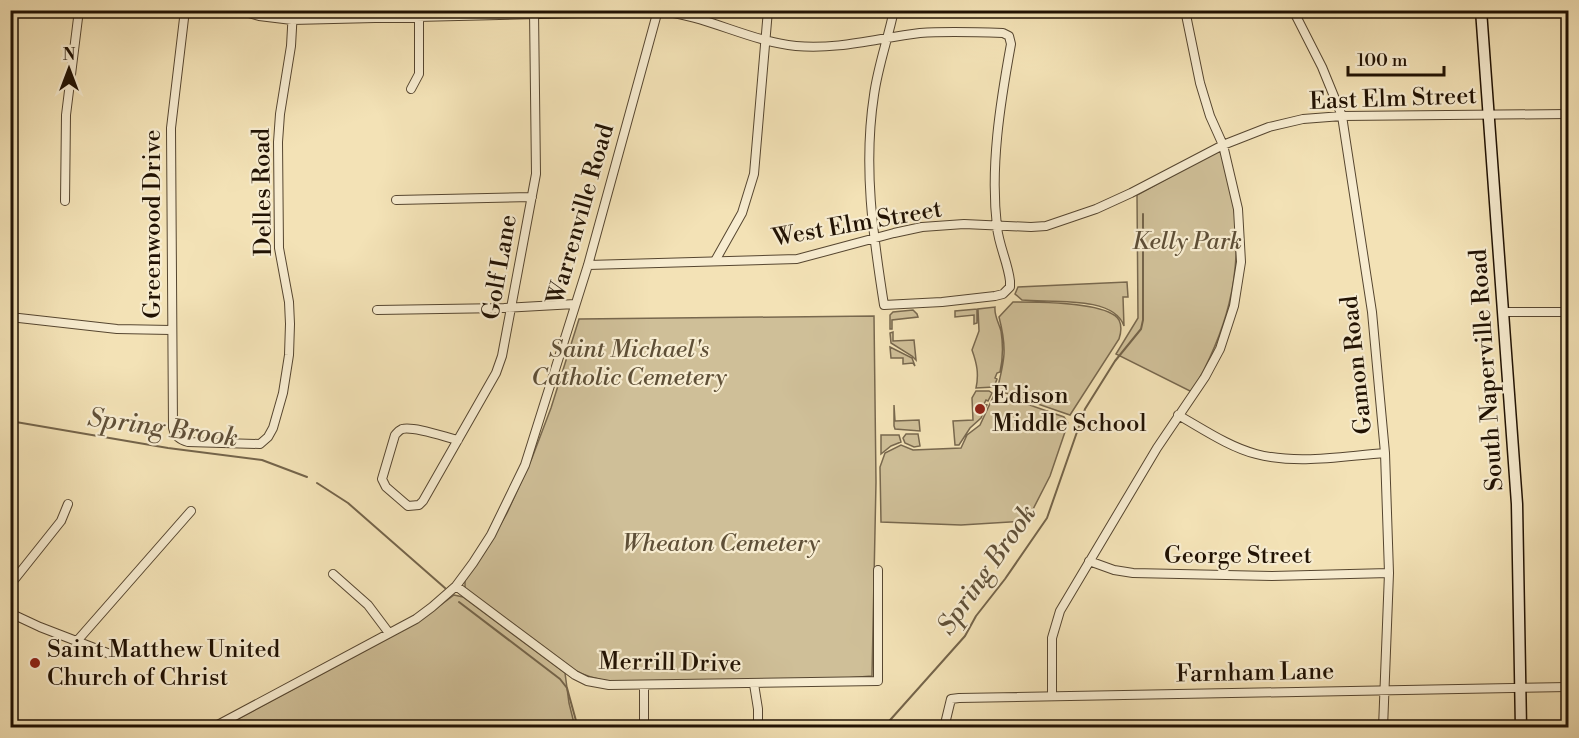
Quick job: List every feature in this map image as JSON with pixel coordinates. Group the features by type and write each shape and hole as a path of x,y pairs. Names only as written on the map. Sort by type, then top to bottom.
{"main road":[{"name":"South Naperville Road","path":"1481,10 1517,512 1521,728"}],"street":[{"path":"65,201 66,115 79,10"},
{"name":"Greenwood Drive","path":"177,437 173,428 171,330 171,128 185,10"},
{"path":"238,10 259,16 292,20 534,12 658,11 693,16 765,40 788,45 818,47 848,45 887,38 940,32 1003,33 1009,36 1011,44 998,128 996,168 996,225 1010,281 1010,287 1003,294 942,302 884,305 873,238 869,180 871,119 877,75 887,38 894,10"},
{"name":"Delles Road","path":"177,437 184,441 256,445 264,441 273,428 280,404 290,345 289,302 279,248 278,142 291,46 293,10"},
{"path":"715,261 742,213 754,174 768,10"},
{"path":"1052,696 1051,646 1053,628 1060,611 1178,415 1205,377 1216,357 1230,321 1237,292 1241,262 1240,226 1233,179 1200,83 1185,10"},
{"name":"Gamon Road","path":"1293,10 1322,67 1342,116 1372,312 1385,453 1389,573 1383,728"},
{"name":"Warrenville Road","path":"212,728 389,633 432,607 456,586 491,535 525,465 588,265 658,11"},
{"name":"Golf Lane","path":"458,440 407,429 398,431 382,479 386,487 408,506 416,507 423,501 458,440 496,373 502,357 536,174 534,12"},
{"path":"411,89 419,74 419,17"},
{"name":"East Elm Street","path":"1223,145 1280,124 1317,117 1569,114"},
{"name":"West Elm Street","path":"588,265 797,259 906,230 935,226 1046,226 1070,219 1131,194 1223,145"},
{"path":"396,200 532,197"},
{"path":"377,310 575,304"},
{"path":"1503,312 1569,312"},
{"path":"10,316 117,329 171,330"},
{"path":"1178,415 1239,448 1274,458 1304,460 1385,453"},
{"path":"10,585 62,521 68,504"},
{"path":"77,642 191,511"},
{"name":"George Street","path":"1089,561 1114,570 1133,573 1272,576 1389,573"},
{"name":"Merrill Drive","path":"456,586 575,675 598,684 878,681 878,570"},
{"path":"333,574 368,605 389,633"},
{"path":"10,613 110,654"},
{"path":"754,684 758,728"},
{"path":"644,685 644,728"},
{"name":"Farnham Lane","path":"944,728 951,699 959,698 1569,687"}],"green space":[{"name":"Kelly Park","path":"1221,149 1234,207 1236,257 1234,280 1223,326 1192,392 1116,354 1138,318 1137,195"},
{"path":"1127,282 1128,297 1123,297 1124,326 1118,316 1108,309 1079,302 1022,300 1015,294 1018,287"},
{"path":"1013,302 1086,306 1101,309 1119,320 1121,330 1119,339 1070,415 997,390 1004,354 999,317"},
{"path":"995,307 1002,341 1000,372 995,378 997,379 994,387 976,388 977,369 972,350 979,331 978,309"},
{"path":"977,309 977,323 974,324 974,315 955,317 955,311"},
{"path":"913,310 918,317 892,320 892,329 890,329 890,315 893,312"},
{"name":"Wheaton Cemetery","path":"874,316 876,482 872,676 833,679 614,682 603,680 572,669 465,589 465,579 486,550 507,513 532,458 551,408 579,319"},
{"path":"893,332 893,341 914,340 916,360 891,343 890,333"},
{"path":"890,347 912,358 915,366 913,363 903,364 903,358 891,358"},
{"path":"976,391 992,393 984,404 987,405 981,418 970,428 959,445 955,445 953,421 973,420 972,398"},
{"path":"995,393 1064,417 1068,423 1050,476 1027,521 961,525 881,522 880,467 885,453 901,445 913,450 961,448 967,435 980,425"},
{"path":"894,405 895,421 919,420 920,431 895,429"},
{"path":"906,434 918,434 920,446 914,447 905,443 903,438"},
{"path":"881,435 899,435 901,442 881,454"},
{"path":"454,595 463,597 565,673 575,727 221,728 392,636 423,618"}],"waterway":[{"name":"Spring Brook","path":"883,728 965,636 976,616 1047,518 1085,409 1115,361 1141,329 1143,320 1143,214"},
{"name":"Spring Brook","path":"10,421 168,448 262,460 307,477"},
{"name":"Spring Brook","path":"317,483 348,503 445,588"},
{"name":"Spring Brook","path":"459,602 560,679 567,688 578,728"}],"place":[{"name":"Edison Middle School","path":"980,409"},
{"name":"Saint Matthew United Church of Christ","path":"35,663"}],"park label":[{"name":"Saint Michael's Catholic Cemetery","path":"629,363"}]}
